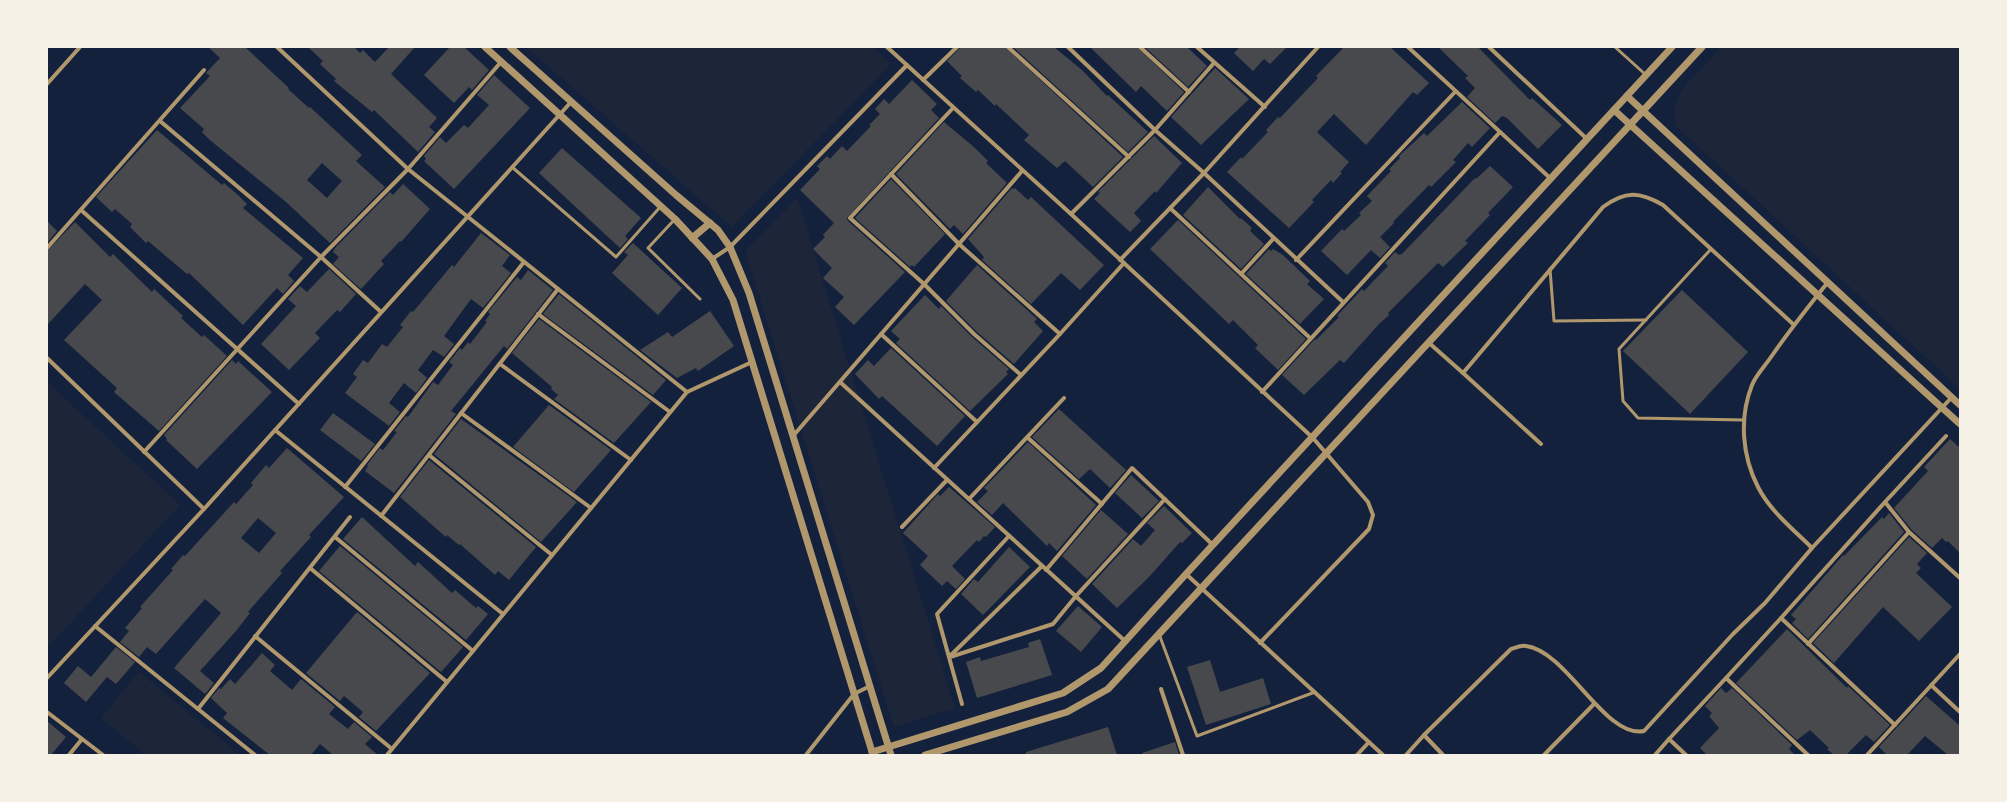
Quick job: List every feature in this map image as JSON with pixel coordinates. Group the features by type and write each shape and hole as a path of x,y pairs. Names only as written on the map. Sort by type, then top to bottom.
{"street":[{"path":"47,84 80,47"},
{"path":"277,47 408,169 687,392"},
{"path":"485,47 661,206 712,259 733,300 873,754 889,747 1063,693 1101,668 1672,47"},
{"path":"510,47 676,195 718,230 730,247 749,293 891,755"},
{"path":"887,47 1071,214 1313,438 1368,502 1373,515 1369,529 1260,643"},
{"path":"923,80 957,47"},
{"path":"1008,47 1129,157"},
{"path":"1068,47 1155,130 1204,173 1343,302"},
{"path":"1140,47 1189,92"},
{"path":"1197,47 1265,107"},
{"path":"934,468 1060,334 1170,208 1265,107 1318,47"},
{"path":"1408,47 1455,92 1550,178"},
{"path":"1489,47 1587,139"},
{"path":"925,755 1068,712 1108,689 1702,47"},
{"path":"144,452 321,257 408,169 501,62"},
{"path":"1071,214 1155,130 1214,63"},
{"path":"712,259 730,247 907,65"},
{"path":"47,248 204,70"},
{"path":"1296,260 1455,92"},
{"path":"1627,96 1960,405"},
{"path":"47,678 204,509 571,102"},
{"path":"953,108 850,218 924,284 974,334 1021,375"},
{"path":"1614,110 1960,424"},
{"path":"160,121 321,257 381,312"},
{"path":"1262,392 1500,132"},
{"path":"793,436 1022,171"},
{"path":"891,174 959,244 1060,334"},
{"path":"1463,372 1603,207 1615,199 1631,194 1649,197 1663,205 1793,324"},
{"path":"1170,208 1310,338"},
{"path":"81,210 299,404"},
{"path":"692,238 710,223"},
{"path":"1241,274 1274,238"},
{"path":"345,487 524,262"},
{"path":"1812,548 1771,506 1758,488 1746,457 1744,420 1746,401 1753,383 1793,324 1828,282"},
{"path":"381,516 558,289"},
{"path":"538,314 670,412"},
{"path":"881,334 977,422"},
{"path":"1428,342 1541,444"},
{"path":"47,358 204,509"},
{"path":"387,755 687,392 752,362"},
{"path":"500,364 632,460"},
{"path":"840,382 1125,641"},
{"path":"1406,755 1424,735 1511,649 1524,645 1543,651 1554,660 1594,704 1626,730 1635,733 1644,731 1733,634 1765,604 1812,548 1952,397"},
{"path":"969,499 1064,398"},
{"path":"461,413 591,508"},
{"path":"275,430 504,614"},
{"path":"1655,755 1946,436"},
{"path":"1028,438 1102,504"},
{"path":"429,455 552,555"},
{"path":"1046,570 1132,468 1213,545"},
{"path":"902,527 947,480"},
{"path":"950,657 1053,624 1076,596 1165,499"},
{"path":"1885,502 1909,532 1960,578"},
{"path":"198,709 350,517"},
{"path":"1808,644 1909,532"},
{"path":"962,704 937,614 1009,536"},
{"path":"335,537 473,650"},
{"path":"950,657 1042,566"},
{"path":"310,568 447,682"},
{"path":"1186,574 1383,755"},
{"path":"1781,618 1895,725"},
{"path":"96,626 255,755"},
{"path":"255,636 392,749"},
{"path":"1867,755 1960,654"},
{"path":"1726,678 1808,755"},
{"path":"1931,685 1960,712"},
{"path":"806,755 854,694 870,686"},
{"path":"1161,689 1183,755"},
{"path":"1544,755 1594,704"},
{"path":"47,712 103,755"},
{"path":"1424,735 1443,755"},
{"path":"69,755 82,739"},
{"path":"1669,740 1686,755"},
{"path":"1357,755 1369,742"}],"lane":[{"path":"1616,47 1646,76"},
{"path":"512,167 616,257 661,206"},
{"path":"674,219 648,248 700,299"},
{"path":"1711,249 1619,349 1623,401 1638,418 1744,420"},
{"path":"1550,269 1554,321 1646,320"},
{"path":"1159,633 1197,736 1314,692"}],"shaded area":[{"path":"526,47 872,47 891,64 732,227"},
{"path":"1721,47 1960,47 1960,389 1675,125 1674,106 1685,86"},
{"path":"797,198 955,708 894,727 745,251"},
{"path":"47,382 180,505 47,648"},
{"path":"139,672 240,755 146,755 101,718"}],"building":[{"path":"208,47 245,47 289,88 288,89 309,108 310,107 362,155 356,161 385,187 330,243 286,202 211,141 202,132 204,129 180,108 210,76 206,73 220,58","holes":["322,163 342,181 327,198 307,180"]},
{"path":"308,47 354,47 360,53 363,50 375,62 389,47 415,47 391,74 437,118 429,127 435,132 418,152 374,110 372,112 334,81 336,79 320,64 323,61"},
{"path":"450,47 464,47 489,70 472,90 469,87 454,103 424,75"},
{"path":"961,47 1005,47 1123,157 1093,187 1065,161 1057,168 1024,140 1029,135 996,104 995,106 978,90 976,92 960,78 962,76 947,61"},
{"path":"1013,47 1054,47 1082,70 1107,96 1108,95 1148,132 1128,152"},
{"path":"1090,47 1137,47 1184,92 1167,111 1141,86 1136,92"},
{"path":"1145,47 1187,47 1207,66 1188,87"},
{"path":"1240,47 1287,47 1270,64 1264,59 1253,71 1234,53"},
{"path":"1344,47 1390,47 1429,83 1417,95 1413,92 1366,145 1334,114 1317,132 1349,162 1333,183 1331,180 1312,200 1314,202 1289,228 1227,172 1268,132 1266,130 1278,117 1280,118 1318,78 1316,76"},
{"path":"1438,47 1478,47 1530,100 1532,98 1562,125 1538,149 1507,118 1502,116 1495,123 1467,97 1475,88 1465,78 1468,76"},
{"path":"1215,68 1249,99 1201,145 1171,117"},
{"path":"494,75 530,108 454,189 424,161 426,159 424,156 440,137 446,143 464,125 468,128 489,105 477,95"},
{"path":"912,80 937,104 931,110 939,118 847,218 848,221 905,272 854,325 835,307 844,297 823,278 832,268 813,249 825,237 823,235 834,223 800,190 820,169 817,166 827,156 830,159 842,146 847,151 871,126 869,125 880,114 875,109 884,99 889,104"},
{"path":"1462,102 1490,128 1472,147 1468,143 1453,160 1456,162 1431,187 1429,185 1380,237 1390,247 1380,258 1371,250 1347,275 1321,251 1342,229 1344,231 1361,215 1359,213 1372,201 1367,196 1391,171 1389,169 1400,158 1399,156 1424,133 1427,136"},
{"path":"944,122 975,148 988,161 986,163 1007,183 963,234 954,225 950,229 896,174"},
{"path":"157,130 222,185 224,183 238,195 247,204 243,208 303,258 288,275 294,281 283,294 277,288 243,325 189,273 187,274 148,241 146,243 130,227 132,224 115,209 112,212 96,197"},
{"path":"1154,136 1182,163 1156,193 1155,191 1134,213 1141,221 1130,232 1094,199 1100,193 1098,192"},
{"path":"562,148 641,218 625,236 628,239 620,248 539,173"},
{"path":"1490,166 1513,187 1488,213 1490,215 1465,241 1468,243 1443,267 1438,263 1388,313 1389,315 1344,363 1340,360 1304,395 1282,375 1315,339 1316,340 1339,317 1337,316 1362,289 1364,291 1388,266 1385,263 1395,252 1399,255 1402,254 1475,178 1476,179"},
{"path":"891,179 945,234 914,267 912,265 910,267 855,218"},
{"path":"403,184 430,209 401,242 400,241 381,261 384,264 361,289 333,264 339,257 333,252 335,248 390,192 393,195"},
{"path":"1208,187 1240,219 1241,218 1252,228 1250,231 1264,244 1241,269 1183,215"},
{"path":"1012,188 1015,188 1028,200 1031,197 1104,265 1080,290 1061,273 1031,304 982,260 984,257 968,239"},
{"path":"1178,220 1306,339 1278,370 1255,348 1258,345 1233,320 1229,324 1150,249"},
{"path":"47,221 57,231 47,243"},
{"path":"75,222 110,257 113,254 152,292 154,289 183,316 181,318 202,337 204,335 227,356 159,431 114,392 117,388 64,340 102,300 85,284 47,325 47,251"},
{"path":"481,233 510,255 502,266 511,273 483,308 471,299 444,336 454,344 444,357 433,350 418,370 427,378 416,393 404,383 389,403 400,412 389,426 345,393 357,377 353,374 363,360 368,363 382,344 387,347 403,327 400,325 411,311 413,312 452,265 454,267"},
{"path":"633,243 682,288 658,315 612,273 628,255 624,252"},
{"path":"1269,249 1271,251 1273,249 1283,255 1310,281 1307,284 1324,299 1300,324 1246,274"},
{"path":"977,265 1037,319 1034,322 1043,331 1014,364 976,331 946,301"},
{"path":"329,269 356,294 340,312 337,310 315,333 320,338 289,370 261,344 296,306 288,299 300,286 307,292"},
{"path":"528,270 553,290 507,349 504,346 451,411 456,414 394,493 365,471 368,466 367,465 380,448 383,450 397,432 394,431 406,416 408,417 433,382 438,385 453,365 449,362 460,348 462,350 468,342 470,344 487,322 485,321 490,314 488,312 517,277 521,280"},
{"path":"1682,290 1748,352 1690,414 1623,351"},
{"path":"559,294 666,380 653,395 543,314"},
{"path":"925,295 939,309 941,306 972,337 1009,369 1006,372 1008,374 970,411 896,343 900,339 891,331"},
{"path":"710,311 734,346 698,371 696,368 677,378 640,350 668,332 672,337"},
{"path":"539,319 651,402 614,443 554,399 558,395 551,389 552,387 512,353"},
{"path":"891,348 965,416 937,446 882,396 879,399 855,374 868,360 874,366"},
{"path":"232,360 236,364 238,361 272,392 197,469 166,440 167,439 164,435"},
{"path":"549,405 611,450 574,492 513,447"},
{"path":"1059,409 1126,470 1110,488 1090,469 1079,479 1032,437"},
{"path":"333,413 375,444 361,461 320,430"},
{"path":"461,419 577,502 541,542 434,454"},
{"path":"1950,439 1960,448 1960,553 1948,541 1946,542 1942,538 1932,548 1912,530 1894,508 1928,471 1924,467"},
{"path":"1028,442 1096,505 1057,551 1049,543 1047,546 1003,503 992,515 977,502 988,491 984,488"},
{"path":"287,448 344,497 309,535 311,537 280,571 282,573 248,612 250,613 236,631 200,671 214,683 205,694 174,668 221,613 205,599 156,654 147,647 139,657 120,642 129,631 125,628 142,608 140,607 173,570 171,569 183,555 185,556 234,502 236,504 253,485 251,483 266,465 269,468","holes":["258,518 276,533 259,553 241,538"]},
{"path":"429,460 536,547 509,580 498,571 495,575 460,544 459,545 447,535 446,537 400,497"},
{"path":"1131,475 1159,501 1142,518 1115,493"},
{"path":"949,487 995,527 986,537 984,536 979,542 977,540 952,566 965,579 956,589 947,581 942,586 920,565 928,556 903,533 938,494 940,496"},
{"path":"1164,506 1192,533 1182,543 1180,542 1149,577 1117,608 1092,584 1133,539 1141,546 1155,530 1147,523"},
{"path":"1101,510 1128,534 1087,579 1062,556"},
{"path":"1889,513 1904,532 1808,639 1792,623 1796,619 1791,615 1843,555 1844,556 1882,517 1884,519"},
{"path":"362,517 415,566 418,562 452,593 455,590 476,608 478,606 488,614 466,640 343,539"},
{"path":"1909,537 1927,553 1917,564 1921,568 1916,573 1952,607 1919,641 1883,607 1834,663 1813,643"},
{"path":"340,546 463,647 441,672 319,571"},
{"path":"1009,547 1030,567 983,615 961,594 974,579 978,582"},
{"path":"1078,606 1102,627 1081,652 1056,631"},
{"path":"357,612 430,673 376,731 359,717 363,712 344,696 340,701 306,673"},
{"path":"1787,629 1847,688 1848,686 1890,725 1874,742 1866,735 1846,755 1834,755 1827,749 1829,748 1810,730 1797,740 1736,683"},
{"path":"1040,639 1052,675 977,698 966,662 980,657 981,661 1029,647 1028,643"},
{"path":"116,647 135,662 116,684 107,677 86,702 64,683 78,666 91,677"},
{"path":"262,653 275,665 270,671 292,690 301,679 335,707 329,714 348,729 354,722 372,737 365,744 378,755 333,755 320,744 311,755 270,755 223,718 227,713 211,698 219,688 221,689 230,679 235,684"},
{"path":"1210,660 1220,692 1263,678 1271,704 1206,725 1187,667"},
{"path":"1721,688 1726,693 1732,688 1792,745 1789,749 1795,755 1707,755 1700,748 1719,728 1709,716 1712,713 1705,706"},
{"path":"1926,696 1960,726 1960,755 1948,755 1925,736 1907,755 1887,755 1879,747"},
{"path":"47,721 66,737 51,755 47,755"},
{"path":"1108,727 1117,755 1026,755 1026,752"},
{"path":"1175,742 1179,755 1143,755 1142,753"}]}
